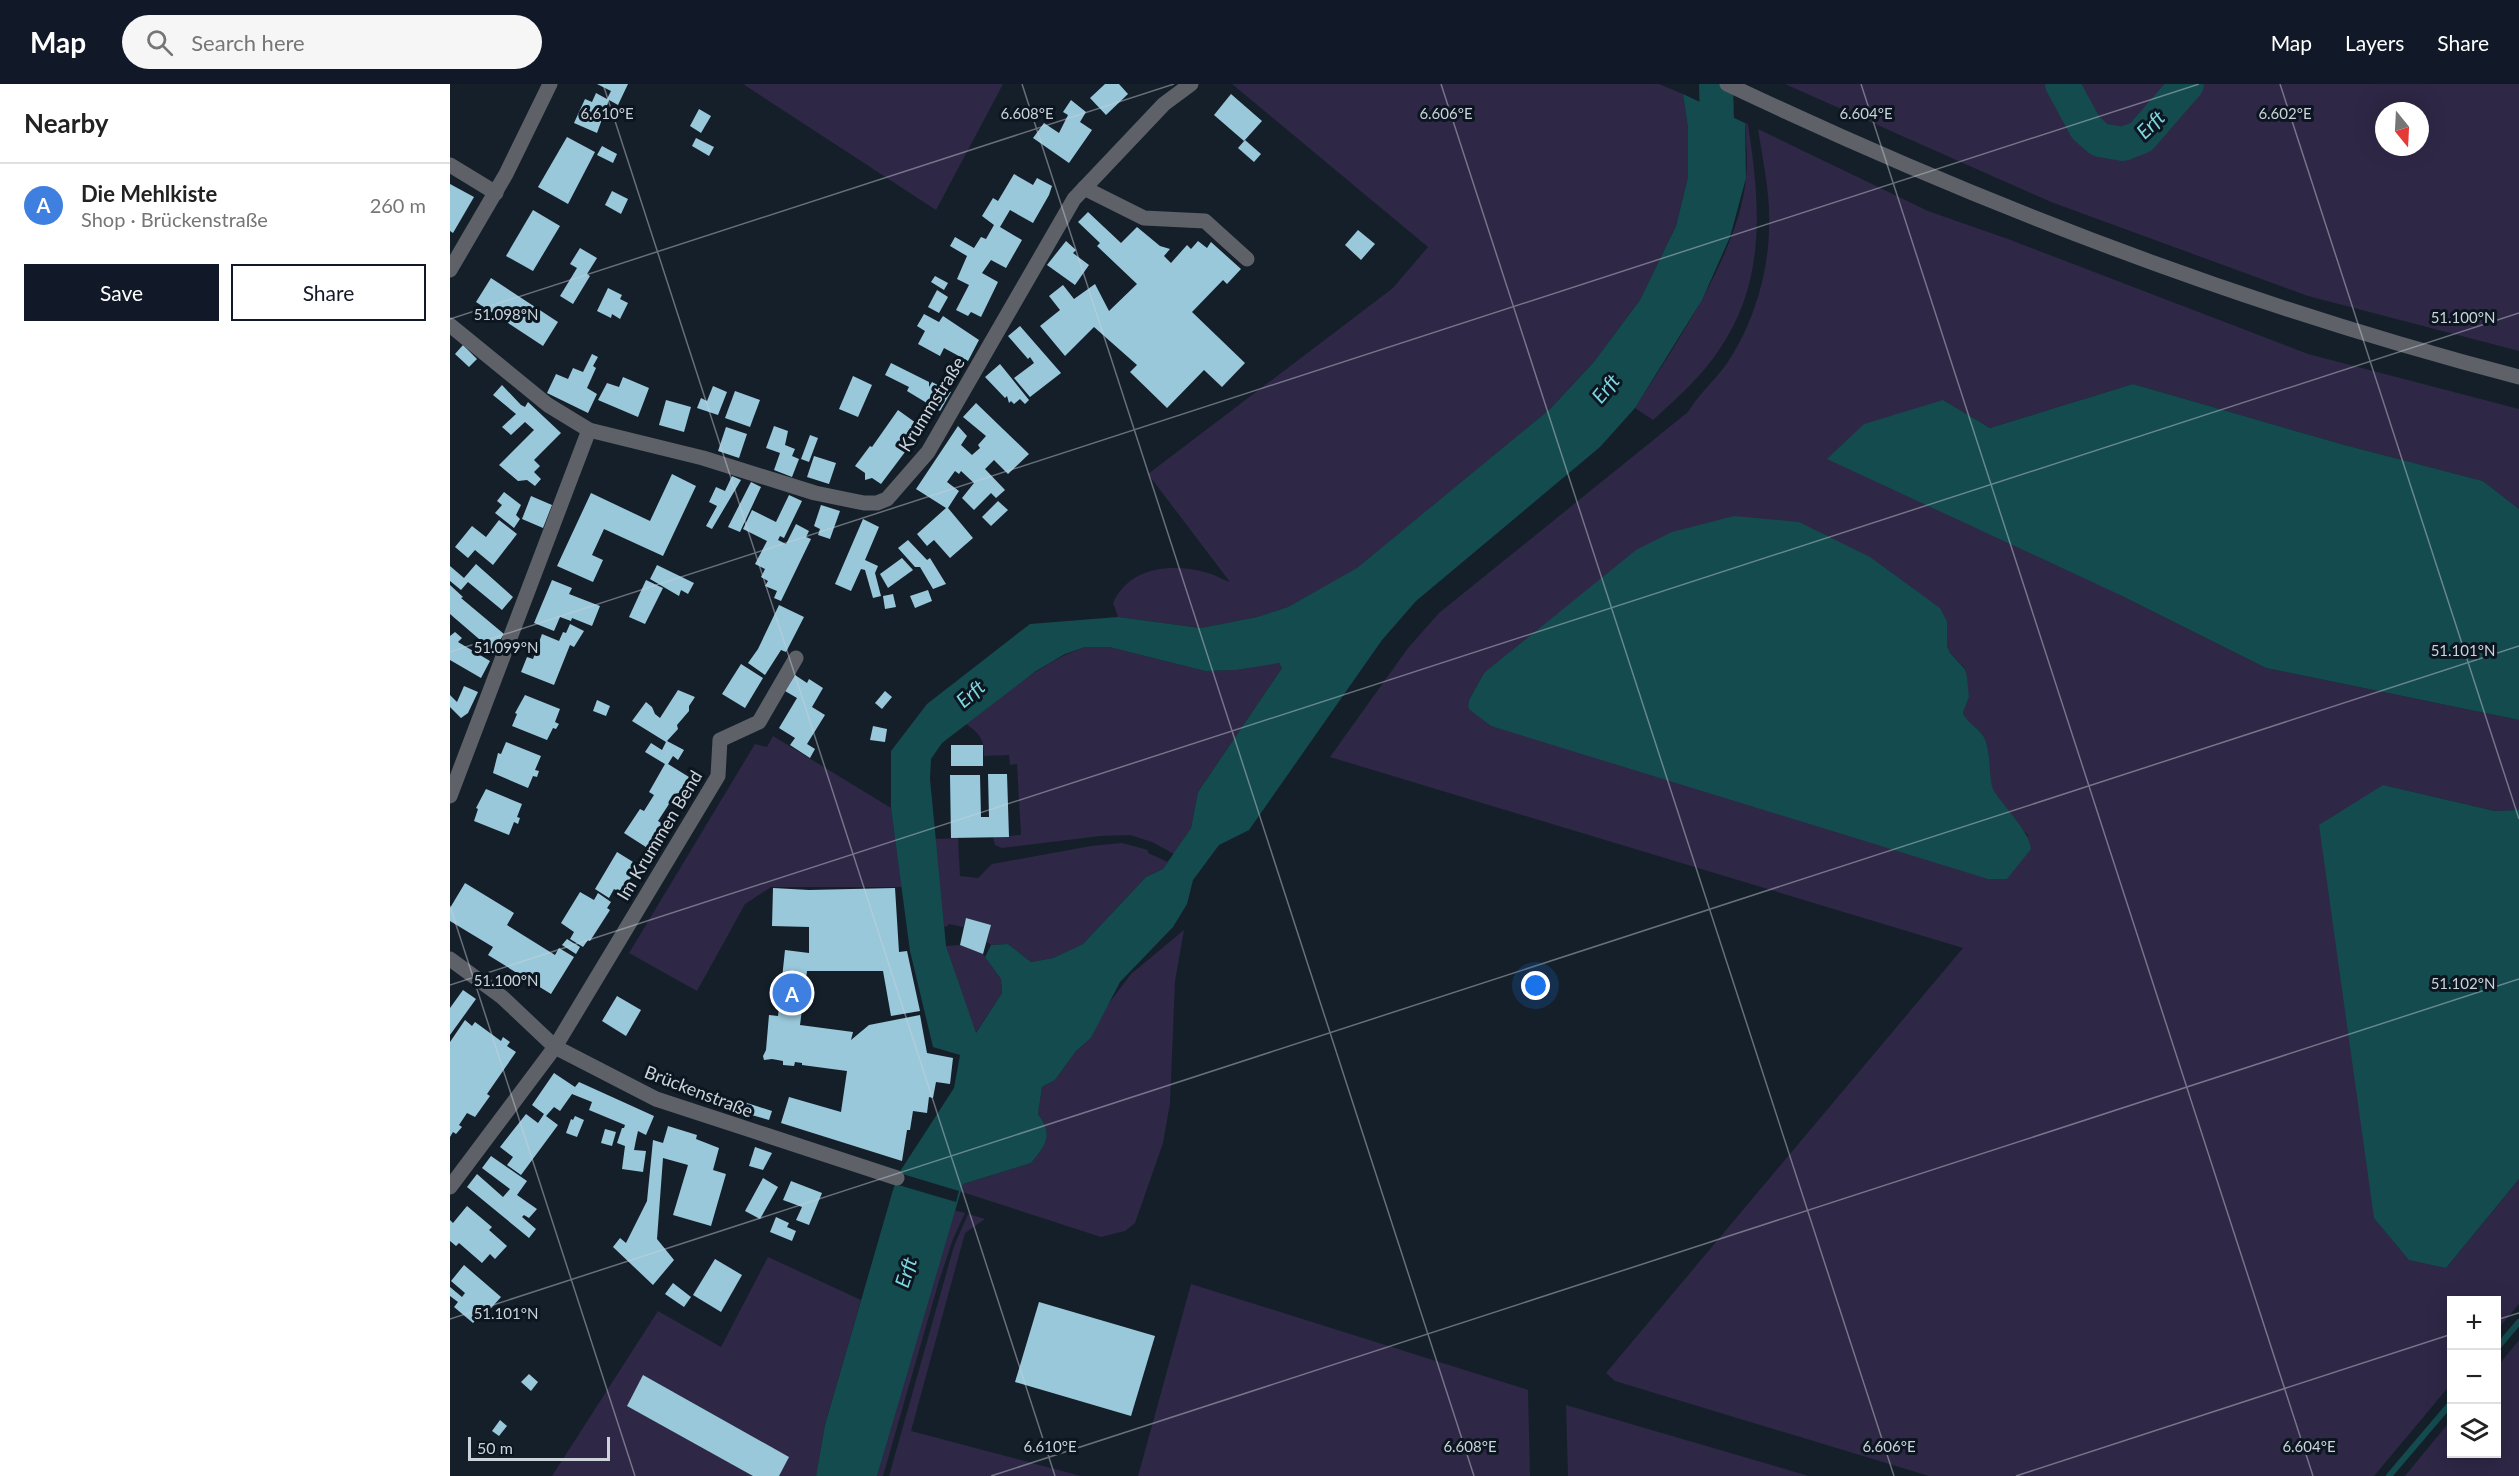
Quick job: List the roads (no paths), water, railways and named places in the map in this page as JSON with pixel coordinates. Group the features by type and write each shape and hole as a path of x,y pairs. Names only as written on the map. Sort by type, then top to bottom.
{"street":[{"path":"450,270 496,193 550,84"},
{"name":"Krummstraße","path":"450,325 548,405 589,430 703,458 815,493 864,503 877,503 888,499 928,452 1074,199 1164,104 1191,84"},
{"path":"1727,84 1927,174 2108,248 2292,312 2519,377"},
{"path":"450,165 496,193"},
{"path":"1084,188 1144,218 1205,221 1247,259"},
{"path":"450,796 589,430"},
{"name":"Im Krummen Bend","path":"450,1186 555,1047 718,776 720,740 759,722 796,658"},
{"name":"Brückenstraße","path":"450,958 502,997 555,1047 656,1098 897,1178"}],"water":[{"path":"1683,94 1745,123 1746,178 1730,237 1702,300 1635,408 1600,447 1416,601 1382,640 1249,830 1219,845 1193,880 1187,904 1173,927 1120,982 1091,1038 1076,1051 1055,1080 1042,1087 1038,1114 1047,1134 1044,1145 1036,1157 1031,1163 963,1184 877,1476 816,1476 825,1425 893,1190 899,1173 954,1088 960,1055 933,1047 910,951 891,808 891,751 927,704 1030,624 1118,617 1201,628 1257,617 1288,607 1357,568 1550,409 1593,363 1640,300 1676,226 1688,177 1688,128","holes":["1085,647 1109,647 1205,671 1236,670 1279,663 1282,668 1198,792 1191,828 1163,869 1146,877 1083,944 1053,958 1031,962 1008,944 991,945 985,957 1001,979 1002,993 976,1033 946,946 930,779 931,759 942,743 1036,671 1065,654"]},
{"path":"2133,384 2341,444 2483,481 2519,509 2519,720 2266,668 2118,594 1827,459 1864,424 1943,400 1990,428"},
{"path":"1734,516 1799,522 1870,557 1940,608 1947,621 1947,645 1950,653 1965,669 1967,677 1969,697 1963,713 1984,737 1994,791 2030,842 2031,849 2007,879 1988,879 1491,726 1470,710 1469,700 1484,673 1636,550 1672,532"},
{"path":"2383,785 2495,811 2519,810 2519,1179 2446,1268 2409,1260 2374,1218 2319,825"}],"waterway":[{"name":"Erft","path":"1716,84 1718,156"},
{"name":"Erft","path":"2062,84 2086,128 2100,140 2123,144 2141,137 2187,84"},
{"path":"2501,1343 2519,1322"},
{"path":"2389,1476 2450,1404"}],"place":[{"name":"Die Mehlkiste","path":"792,993"}]}
